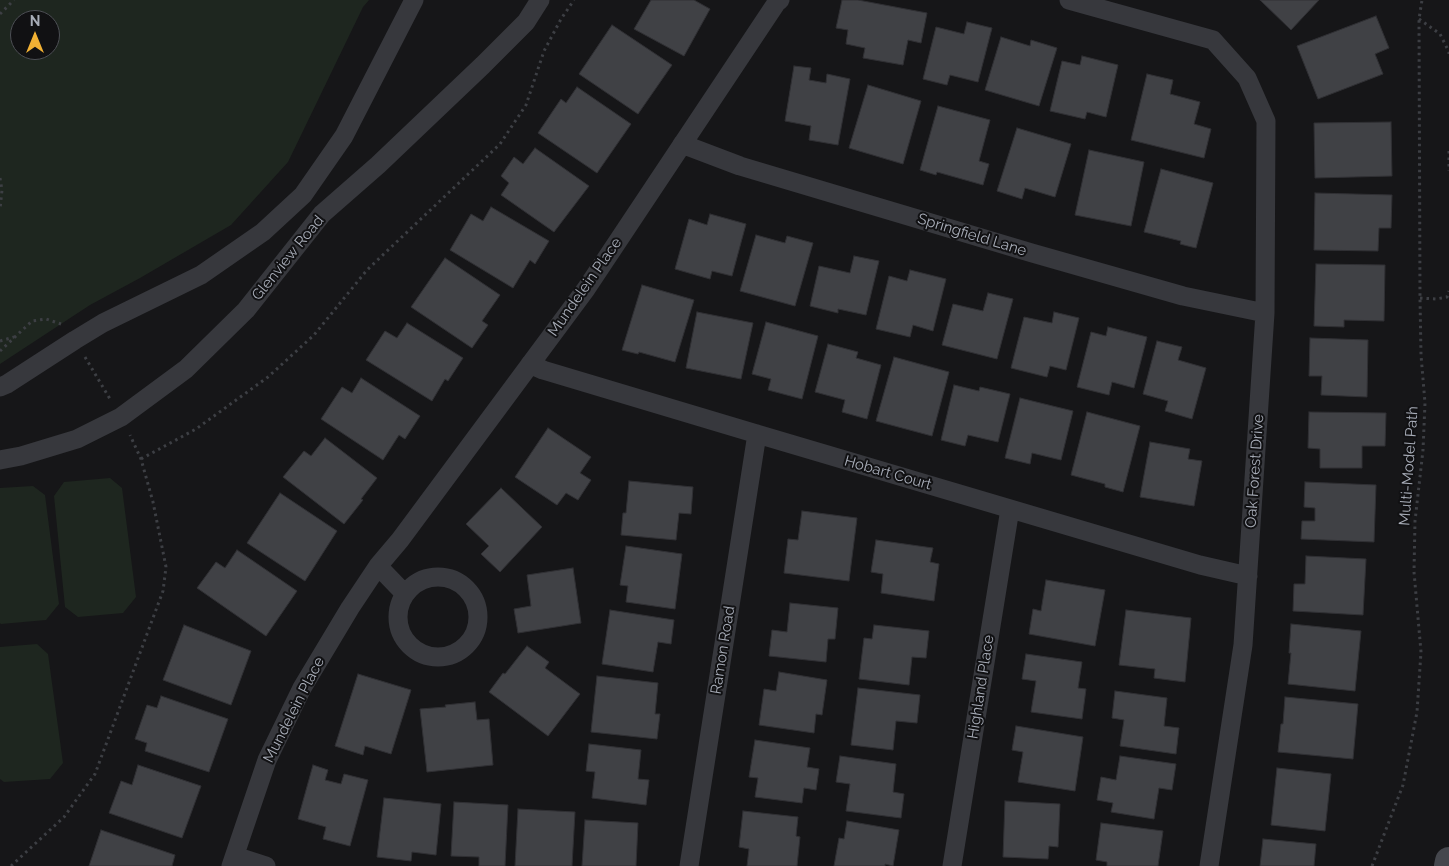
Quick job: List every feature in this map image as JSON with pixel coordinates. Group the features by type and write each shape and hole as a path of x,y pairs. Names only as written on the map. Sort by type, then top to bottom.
{"main road":[{"path":"1448,866 1449,861"}],"street":[{"name":"Glenview Road","path":"0,387 103,323 201,275 263,232 303,194 344,136 414,0"},
{"name":"Glenview Road","path":"0,460 21,456 77,439 121,417 186,369 246,310 322,214 378,165 483,65 526,22 540,0"},
{"name":"Mundelein Place","path":"233,861 268,760 302,688 350,608 378,566 400,540 586,289 780,0"},
{"name":"Oak Forest Drive","path":"1069,0 1213,40 1247,78 1266,121 1264,313 1243,645 1209,866"},
{"name":"Springfield Lane","path":"682,144 740,166 1051,258 1183,296 1264,313"},
{"name":"Hobart Court","path":"530,364 543,370 1010,509 1200,565 1248,576"},
{"name":"Ramon Road","path":"689,866 757,434"},
{"name":"Highland Place","path":"952,866 1010,509"},
{"path":"378,566 405,594"},
{"path":"439,577 452,579 463,586 472,595 477,607 478,619 475,632 468,644 458,652 445,656 431,657 419,652 408,644 401,632 398,619 400,606 405,594 414,585 426,579 439,577"},
{"path":"233,861 266,866"}],"path":[{"path":"0,14 14,0"},
{"path":"141,459 196,430 268,377 314,335 367,270 500,144 526,105 544,51 561,19 574,0"},
{"name":"Multi-Model Path","path":"1372,866 1403,785 1418,712 1421,652 1414,572 1415,529 1424,450 1425,403 1421,355 1420,298 1418,19 1422,0"},
{"path":"1418,19 1440,34 1449,54"},
{"path":"1449,151 1449,171"},
{"path":"0,178 2,190 0,209"},
{"path":"1420,298 1436,299 1448,297 1449,291"},
{"path":"0,351 32,321 46,319 60,323 75,340 121,417 141,459 153,502 166,567 163,591 96,774 64,817 11,866"},
{"path":"0,341 15,337"}],"shaded area":[{"path":"0,0 369,0 363,7 288,162 231,225 90,305 0,364"},
{"path":"110,478 122,488 136,597 123,613 78,617 65,607 54,496 64,482"},
{"path":"33,486 45,495 59,604 46,620 1,624 0,488"},
{"path":"37,644 48,654 63,763 50,779 4,782 0,779 0,647"}],"building":[{"path":"651,0 694,0 710,9 684,56 634,29"},
{"path":"842,0 858,0 927,13 921,43 908,40 903,65 863,58 865,48 846,44 848,30 836,28"},
{"path":"1260,0 1319,0 1291,30"},
{"path":"1376,16 1389,48 1375,54 1383,74 1318,99 1297,46"},
{"path":"967,22 992,28 978,82 950,75 947,85 923,79 936,27 964,34"},
{"path":"612,25 672,65 638,114 579,74"},
{"path":"1001,37 1030,46 1031,40 1057,48 1039,106 985,90"},
{"path":"1082,56 1118,65 1106,117 1087,112 1085,119 1050,111 1062,61 1080,65"},
{"path":"794,66 811,68 809,80 826,83 827,74 850,79 838,145 809,140 811,126 785,121"},
{"path":"1147,74 1173,80 1170,94 1200,102 1194,124 1211,129 1204,158 1131,140"},
{"path":"868,85 921,101 903,164 849,148"},
{"path":"577,87 631,124 597,173 538,133 561,99 566,103"},
{"path":"938,106 990,120 979,161 989,164 983,185 937,172 936,175 920,170"},
{"path":"1391,122 1392,176 1315,178 1314,123"},
{"path":"1017,128 1071,144 1055,197 1025,188 1022,199 997,191"},
{"path":"535,148 589,186 554,232 501,195 509,183 501,176 514,157 523,164"},
{"path":"1089,150 1144,162 1131,226 1075,215"},
{"path":"1161,169 1213,183 1196,248 1180,244 1181,241 1144,232"},
{"path":"1315,193 1392,195 1391,228 1379,228 1378,251 1314,250"},
{"path":"491,207 549,241 535,264 530,260 513,288 450,250 471,214 483,221"},
{"path":"710,214 746,224 732,276 712,271 710,279 675,269 689,219 707,225"},
{"path":"756,235 785,243 787,236 813,243 795,306 740,291"},
{"path":"854,256 879,261 866,315 838,309 838,313 810,306 819,266 850,273"},
{"path":"445,258 500,295 482,321 488,325 472,348 411,307"},
{"path":"1316,264 1385,265 1384,321 1344,320 1344,327 1314,326"},
{"path":"910,270 946,279 933,331 913,325 910,337 876,329 889,276 907,281"},
{"path":"642,285 694,300 675,362 639,352 638,354 622,350"},
{"path":"988,293 1013,299 997,359 942,345 953,304 983,311"},
{"path":"697,312 753,323 741,379 686,368"},
{"path":"1054,312 1079,318 1066,370 1050,366 1047,377 1011,368 1024,317 1052,323"},
{"path":"766,322 818,336 802,399 768,390 771,379 752,374"},
{"path":"407,323 463,358 448,381 445,379 432,401 366,360 385,331 397,338"},
{"path":"1108,327 1147,337 1134,388 1112,382 1109,395 1077,387 1091,332 1106,336"},
{"path":"1310,338 1368,340 1367,397 1321,395 1322,376 1309,376"},
{"path":"1157,341 1182,347 1178,360 1206,368 1192,419 1165,411 1168,401 1143,394"},
{"path":"828,344 858,352 856,358 881,365 867,419 842,412 845,400 815,392"},
{"path":"894,357 949,372 932,436 876,421"},
{"path":"361,378 420,416 405,439 399,435 383,460 321,419 342,387 352,393"},
{"path":"954,385 979,391 980,387 1010,394 998,442 968,435 965,446 941,440"},
{"path":"1020,398 1073,411 1061,460 1032,453 1030,464 1005,458"},
{"path":"1087,412 1140,426 1123,492 1105,487 1105,484 1071,475"},
{"path":"1309,412 1386,413 1385,446 1362,446 1362,468 1320,468 1320,449 1308,448"},
{"path":"548,428 591,457 580,473 591,480 578,500 566,493 557,505 515,477"},
{"path":"325,438 377,478 344,524 283,477 304,451 311,456"},
{"path":"1150,442 1190,449 1188,459 1202,461 1194,506 1140,497"},
{"path":"629,481 693,487 691,514 679,513 676,540 621,535 623,513 626,513"},
{"path":"1305,482 1376,485 1374,542 1301,539 1302,521 1315,521 1315,508 1304,507"},
{"path":"501,488 542,527 500,572 481,554 489,546 466,524"},
{"path":"280,493 337,531 305,581 247,543"},
{"path":"802,511 857,518 849,581 784,573 788,539 798,540"},
{"path":"876,540 933,548 930,562 939,564 934,601 881,593 883,574 871,572"},
{"path":"626,546 682,554 675,609 626,602 628,586 620,585"},
{"path":"237,550 297,591 266,636 197,588 216,562 225,568"},
{"path":"1306,556 1366,559 1363,615 1293,611 1294,584 1305,584"},
{"path":"573,568 581,623 518,633 514,609 531,606 527,575"},
{"path":"1046,580 1105,590 1095,646 1029,634 1033,609 1041,611"},
{"path":"790,603 838,608 835,639 828,639 826,662 769,656 772,630 787,632"},
{"path":"610,610 674,620 671,644 658,642 653,672 602,664"},
{"path":"1126,610 1191,618 1185,682 1154,678 1155,669 1119,665"},
{"path":"1291,624 1361,631 1355,691 1288,684"},
{"path":"184,625 251,651 231,705 163,680"},
{"path":"874,625 929,631 926,658 912,657 909,685 859,679 864,638 872,639"},
{"path":"527,646 549,662 545,668 580,694 548,736 489,692"},
{"path":"1026,654 1082,662 1078,688 1086,689 1082,719 1031,712 1036,681 1022,679"},
{"path":"779,672 827,680 822,715 816,714 814,733 759,725 764,689 776,691"},
{"path":"358,674 411,690 391,754 365,746 363,755 335,746"},
{"path":"597,676 658,683 655,714 660,714 657,739 591,732"},
{"path":"858,688 920,695 917,723 896,721 893,750 851,745"},
{"path":"1115,691 1167,698 1164,726 1179,728 1176,754 1120,746 1124,720 1112,718"},
{"path":"161,696 228,719 209,772 145,751 147,743 135,739 147,705 157,708"},
{"path":"1285,697 1358,704 1353,759 1278,752"},
{"path":"475,702 477,720 489,719 493,765 427,772 420,709"},
{"path":"1016,726 1083,737 1075,791 1018,782 1023,752 1012,750"},
{"path":"755,740 810,748 807,767 819,769 816,790 804,788 802,803 755,797 758,778 749,777"},
{"path":"589,744 641,750 638,779 649,780 646,805 592,798 595,772 586,771"},
{"path":"840,756 896,764 893,792 904,794 901,818 846,811 850,784 836,782"},
{"path":"1120,756 1176,764 1172,790 1159,788 1154,819 1111,812 1113,803 1097,800 1101,777 1116,780"},
{"path":"138,765 201,786 182,838 109,813 121,781 132,785"},
{"path":"313,765 328,770 325,780 341,784 344,774 368,780 350,846 323,839 326,827 298,819"},
{"path":"1277,768 1331,774 1325,831 1271,825"},
{"path":"384,798 441,804 436,855 412,852 411,861 377,857"},
{"path":"1005,801 1060,804 1058,847 1049,846 1048,859 1003,857"},
{"path":"454,802 508,805 505,866 479,866 479,857 451,856"},
{"path":"518,809 575,812 572,866 515,866"},
{"path":"743,811 798,817 796,836 800,837 797,866 747,866 749,849 739,847"},
{"path":"585,820 638,823 636,866 582,866"},
{"path":"847,821 899,830 893,866 885,864 885,866 834,866 839,838 844,839"},
{"path":"1101,823 1163,831 1158,866 1107,866 1107,862 1096,860"},
{"path":"101,830 175,855 172,866 89,866"},
{"path":"1263,839 1316,844 1314,866 1260,866"}]}
